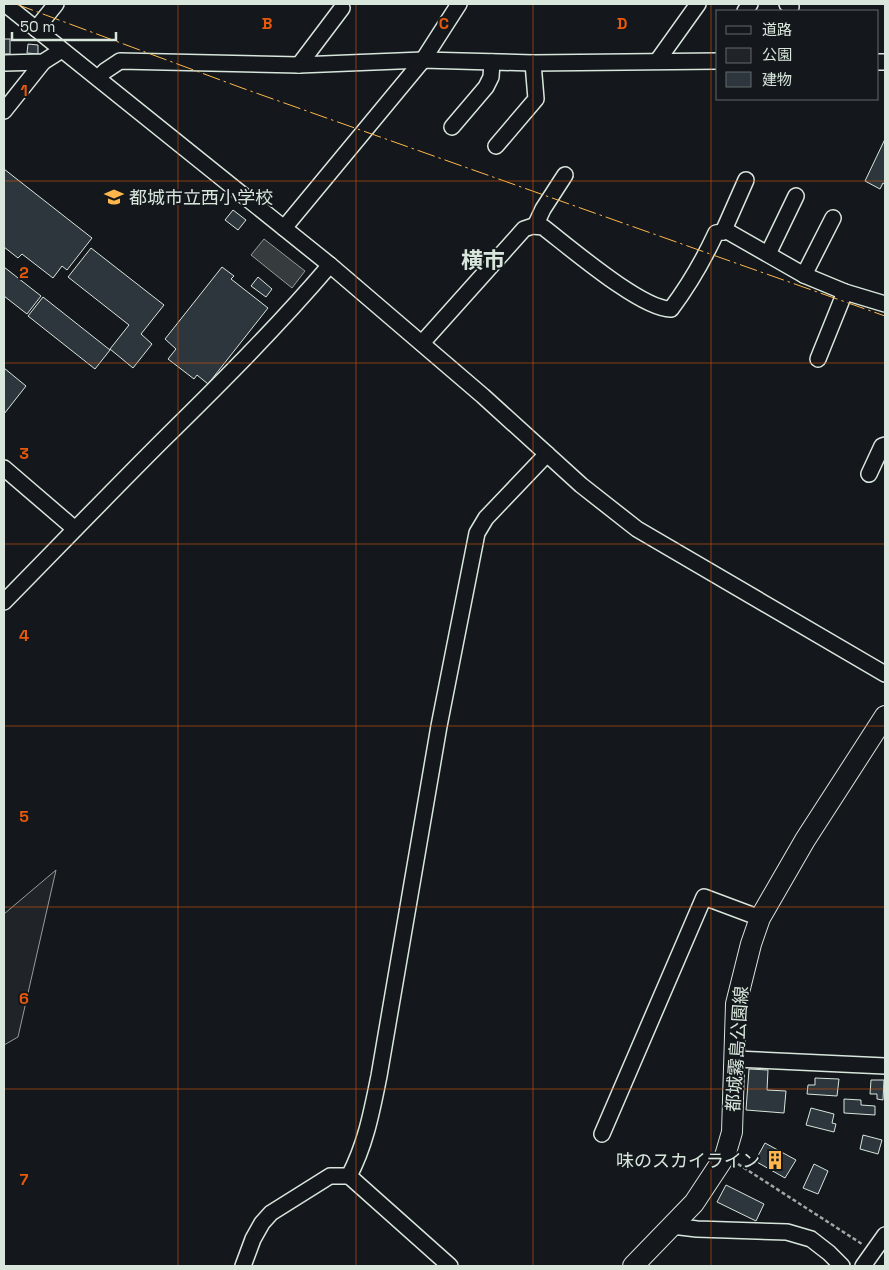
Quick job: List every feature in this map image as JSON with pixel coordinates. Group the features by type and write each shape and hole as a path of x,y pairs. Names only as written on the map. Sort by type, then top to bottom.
{"main road":[{"name":"都城霧島公園線","path":"633,1266 694,1202 725,1156 732,1132 736,1004 750,944 760,918 804,840 884,723"}],"street":[{"path":"5,4 330,265 422,343 581,484 637,529 885,674"},
{"path":"36,29 56,4"},
{"path":"284,228 423,60 459,4"},
{"path":"658,60 698,4"},
{"path":"299,65 342,8"},
{"path":"4,111 42,62 62,50"},
{"path":"98,78 120,61 299,65 423,60 533,63 658,60 716,61"},
{"path":"4,62 42,62"},
{"path":"452,127 486,87 491,77 492,62"},
{"path":"496,146 536,99 533,63"},
{"path":"535,226 565,176"},
{"path":"723,232 746,180"},
{"path":"768,254 796,196"},
{"path":"804,275 834,218"},
{"path":"422,343 524,229 535,226 543,227 629,292 665,309 671,309 688,286 702,263 716,233 727,231 804,275 845,292 885,304"},
{"path":"7,592 75,529 210,395 295,306 330,265"},
{"path":"818,359 845,292"},
{"path":"868,474 882,446 885,445"},
{"path":"349,1176 358,1158 367,1132 379,1076 437,736 477,533 486,518 547,454"},
{"path":"4,468 75,529"},
{"path":"602,1134 704,898 760,918"},
{"path":"735,1059 885,1066"},
{"path":"243,1266 253,1239 262,1222 271,1213 330,1176 349,1176 450,1266"},
{"path":"672,1226 697,1229 787,1232 810,1239 829,1253 842,1266"},
{"path":"863,1266 885,1235"}],"path":[{"path":"725,1156 873,1251"}],"green space":[{"path":"56,870 18,1037 4,1045 4,914"}],"shaded area":[{"path":"264,239 305,271 292,288 251,255"}],"building":[{"path":"4,39 10,39 10,54 4,54"},
{"path":"28,44 38,45 38,54 27,53"},
{"path":"885,139 885,184 883,183 880,189 865,181"},
{"path":"4,169 92,238 67,270 62,266 53,278 22,254 18,258 4,247"},
{"path":"233,210 246,220 238,230 225,220"},
{"path":"91,248 164,305 141,334 152,344 133,368 110,349 129,325 68,277"},
{"path":"4,267 41,296 27,314 4,296"},
{"path":"222,267 234,276 231,279 268,308 208,384 197,375 194,379 168,359 176,349 165,339"},
{"path":"258,277 272,289 266,297 251,286"},
{"path":"43,297 110,350 95,369 28,316"},
{"path":"4,368 26,386 4,414"},
{"path":"749,1069 768,1070 767,1090 786,1091 784,1113 746,1110"},
{"path":"815,1078 839,1079 837,1096 807,1094 808,1085 815,1085"},
{"path":"871,1080 884,1080 883,1100 877,1099 877,1094 870,1094"},
{"path":"844,1099 861,1100 861,1105 875,1106 875,1115 844,1113"},
{"path":"811,1108 834,1114 832,1123 836,1124 834,1132 806,1125"},
{"path":"863,1135 882,1140 878,1154 860,1149"},
{"name":"味のスカイライン","path":"765,1143 796,1160 785,1178 755,1161"},
{"path":"814,1164 828,1171 818,1194 803,1188"},
{"path":"726,1185 764,1204 756,1221 717,1202"}],"power":[{"path":"16,4 242,88 885,316"}],"place":[{"name":"都城市立西小学校","path":"114,197"},
{"name":"味のスカイライン","path":"775,1160"}],"district":[{"name":"横市","path":"483,260"}]}
